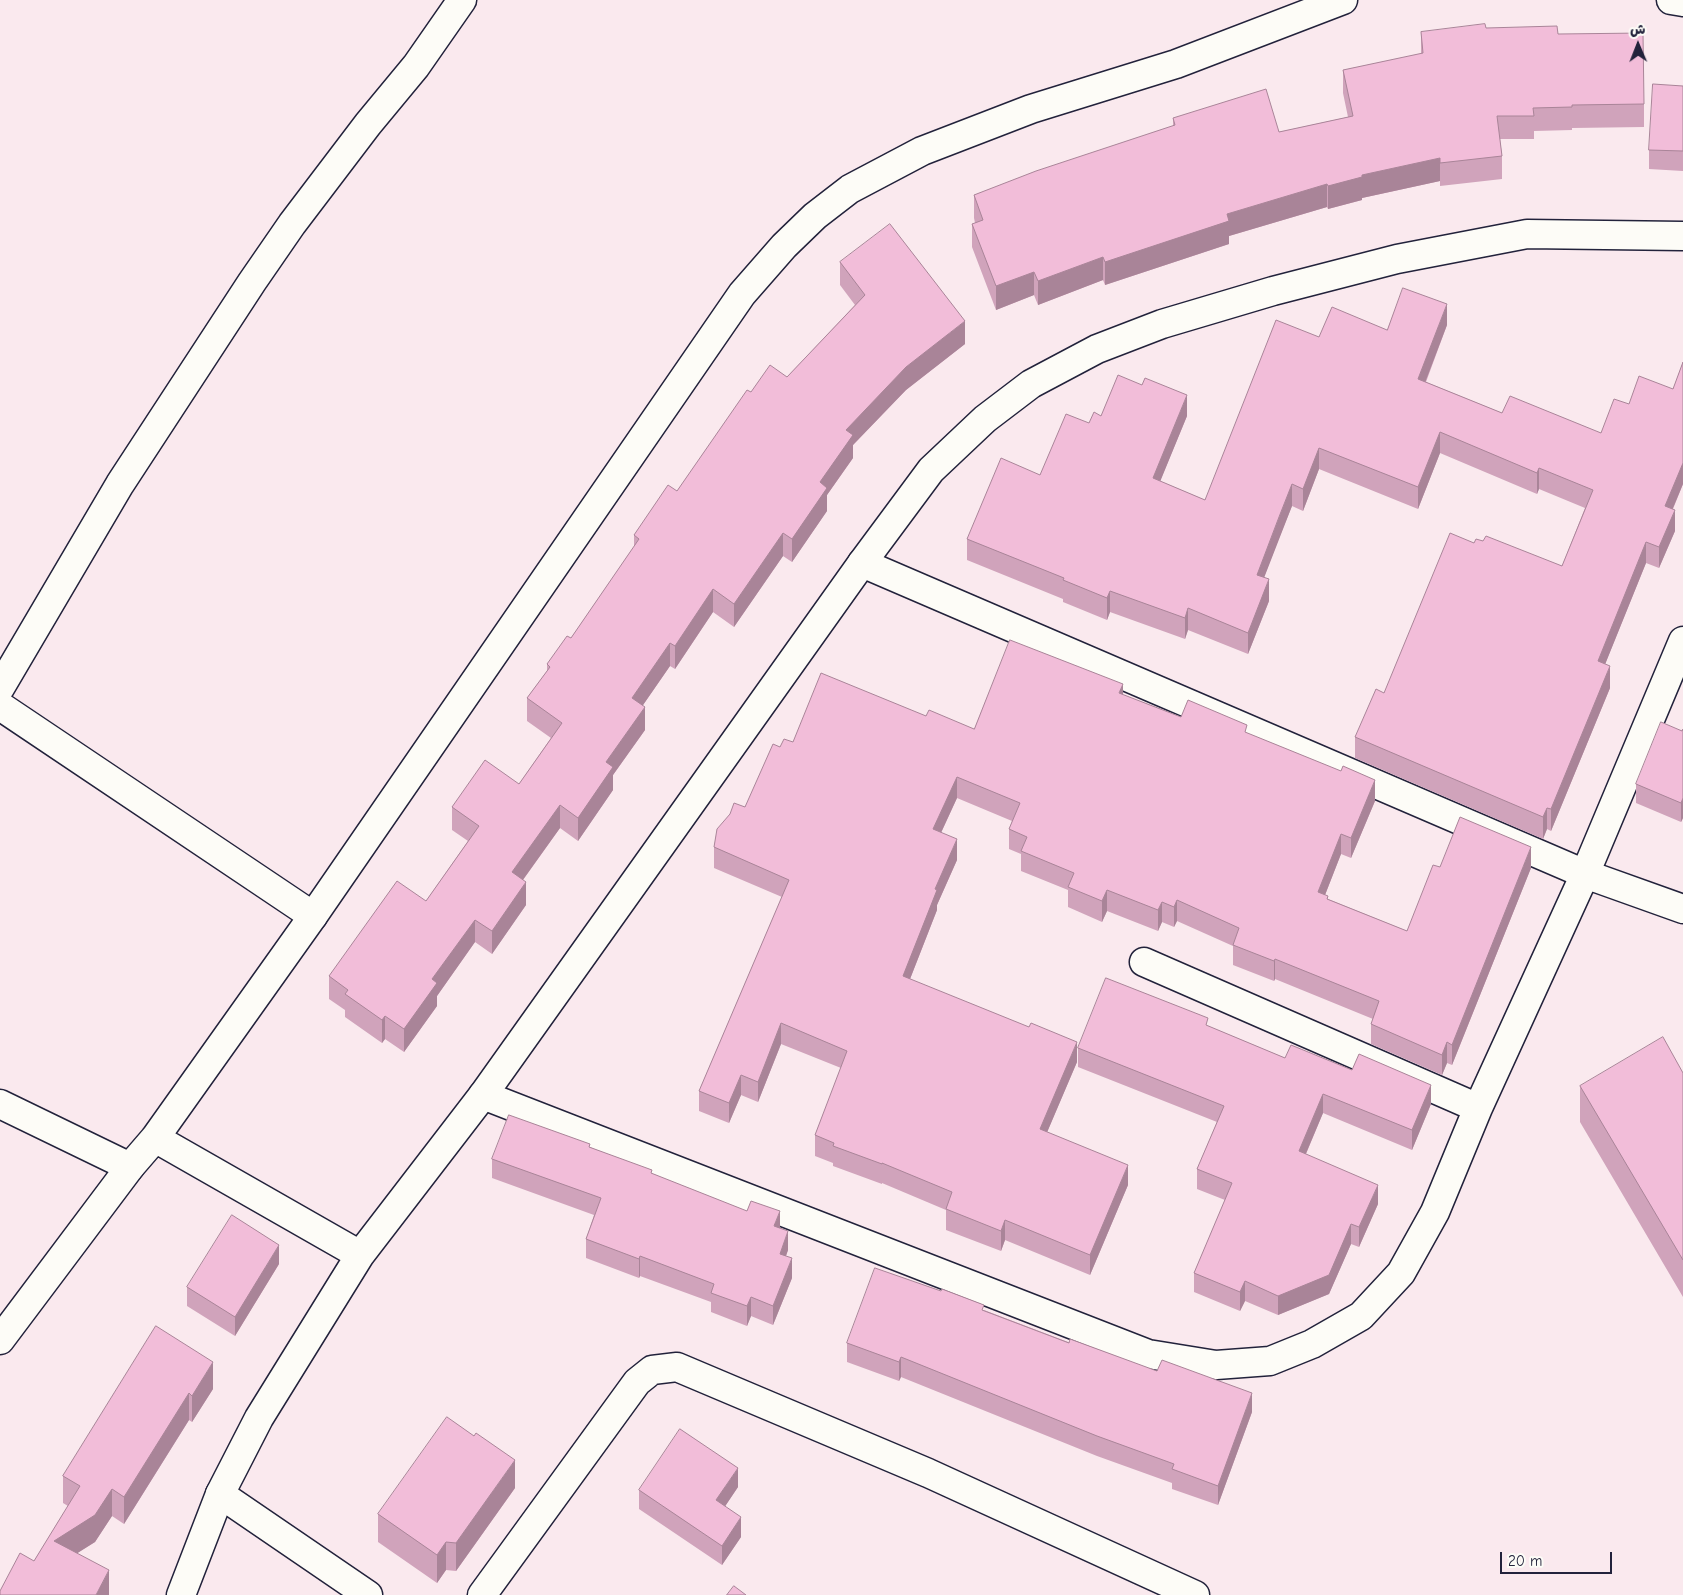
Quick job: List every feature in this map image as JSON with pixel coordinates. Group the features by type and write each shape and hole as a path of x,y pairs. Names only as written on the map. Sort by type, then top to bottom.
{"street":[{"path":"0,688 120,484 252,282 298,216 368,124 416,66 462,0"},
{"path":"0,1340 130,1167 155,1138 313,916 742,294 784,246 815,216 850,189 922,150 1031,109 1176,64 1343,0"},
{"path":"1671,0 1683,2"},
{"path":"181,1595 220,1494 259,1418 360,1255 483,1095 862,563 931,470 986,419 1031,384 1105,346 1162,324 1273,291 1397,259 1518,236 1536,234 1683,236"},
{"path":"862,563 1585,874 1683,909"},
{"path":"483,1095 1148,1354 1216,1365 1270,1361 1312,1344 1361,1316 1401,1273 1435,1212 1478,1108 1585,874 1683,642"},
{"path":"0,706 313,916"},
{"path":"1144,962 1478,1108"},
{"path":"0,1104 130,1167"},
{"path":"155,1138 360,1255"},
{"path":"482,1595 637,1382 652,1370 677,1367 928,1473 1195,1595"},
{"path":"220,1494 368,1595"}],"building":[{"path":"1485,24 1486,28 1557,26 1558,34 1643,33 1644,104 1572,105 1572,107 1533,108 1534,116 1497,116 1502,156 1440,163 1440,158 1362,175 1362,177 1328,186 1327,184 1227,214 1229,221 1105,262 1103,257 1038,281 1034,272 996,286 972,224 983,220 974,195 1036,171 1175,125 1173,118 1266,89 1279,132 1353,116 1343,70 1423,53 1421,32"},
{"path":"1653,84 1683,86 1683,151 1649,150"},
{"path":"890,224 965,321 906,367 846,430 853,435 820,482 827,488 792,539 783,533 734,604 713,589 675,646 670,643 632,698 645,707 606,762 613,767 578,818 560,805 512,872 526,882 492,931 475,920 432,979 437,983 404,1029 385,1016 382,1020 345,994 348,990 329,976 397,881 426,901 479,826 452,807 485,760 519,784 562,723 527,698 550,667 547,664 567,636 571,638 639,539 634,535 668,485 677,491 747,390 751,392 770,365 787,377 865,295 840,262"},
{"path":"1403,288 1447,304 1418,379 1502,413 1510,396 1601,433 1614,399 1629,404 1639,376 1673,389 1683,362 1683,463 1665,506 1675,510 1659,547 1646,542 1598,661 1610,666 1551,809 1547,808 1543,817 1355,737 1376,689 1384,693 1450,533 1474,543 1476,539 1483,541 1486,536 1562,566 1593,490 1539,468 1537,473 1440,432 1418,487 1319,448 1303,489 1292,484 1279,517 1257,575 1269,579 1248,633 1188,608 1185,618 1110,591 1107,598 1063,580 1064,578 967,539 1001,458 1040,475 1066,414 1089,423 1094,412 1101,416 1118,375 1142,385 1145,378 1187,395 1153,478 1205,500 1276,320 1319,337 1332,307 1387,330"},
{"path":"1010,640 1123,684 1119,693 1181,717 1188,700 1247,725 1245,732 1341,771 1343,766 1375,780 1351,838 1341,834 1318,892 1328,896 1327,899 1407,931 1433,865 1440,867 1460,817 1531,847 1452,1045 1447,1042 1442,1055 1371,1024 1379,1001 1275,959 1274,961 1233,945 1239,928 1177,900 1174,907 1162,902 1158,910 1107,890 1102,901 1068,887 1074,873 1021,851 1027,837 1009,829 1020,803 957,777 933,829 957,839 935,889 937,890 903,976 1029,1027 1031,1023 1077,1042 1040,1129 1128,1165 1090,1255 1005,1220 1001,1231 946,1209 952,1192 882,1163 833,1146 834,1143 815,1135 847,1051 781,1023 758,1082 741,1075 729,1103 699,1091 789,880 714,847 717,829 730,814 734,803 745,807 773,744 780,747 784,739 793,742 821,673 926,716 929,710 974,729"},
{"path":"1661,722 1682,731 1683,729 1683,798 1681,803 1636,784"},
{"path":"1106,978 1208,1018 1206,1025 1285,1058 1291,1045 1352,1070 1359,1054 1431,1085 1412,1130 1323,1094 1299,1151 1378,1185 1359,1227 1351,1224 1329,1275 1278,1296 1245,1281 1240,1292 1194,1273 1232,1183 1197,1169 1224,1106 1078,1048"},
{"path":"1663,1037 1683,1073 1683,1260 1580,1086"},
{"path":"509,1115 590,1144 589,1147 652,1170 651,1173 747,1211 751,1201 780,1211 774,1226 788,1231 780,1254 792,1258 773,1306 751,1297 747,1306 711,1293 714,1284 640,1256 639,1259 586,1239 601,1198 492,1159"},
{"path":"232,1215 279,1245 235,1317 187,1287"},
{"path":"875,1268 941,1291 942,1289 984,1305 982,1310 1069,1343 1070,1339 1157,1371 1162,1360 1252,1393 1218,1486 1172,1469 1174,1464 1097,1436 901,1357 899,1362 847,1343"},
{"path":"156,1326 213,1362 192,1396 189,1393 124,1497 112,1489 95,1515 54,1541 109,1570 96,1595 0,1595 0,1591 20,1553 34,1561 80,1486 63,1476"},
{"path":"447,1417 474,1436 476,1433 515,1460 456,1543 446,1542 437,1555 378,1514"},
{"path":"680,1429 738,1468 716,1500 741,1517 722,1546 639,1490"},
{"path":"734,1586 746,1595 727,1595"}]}
